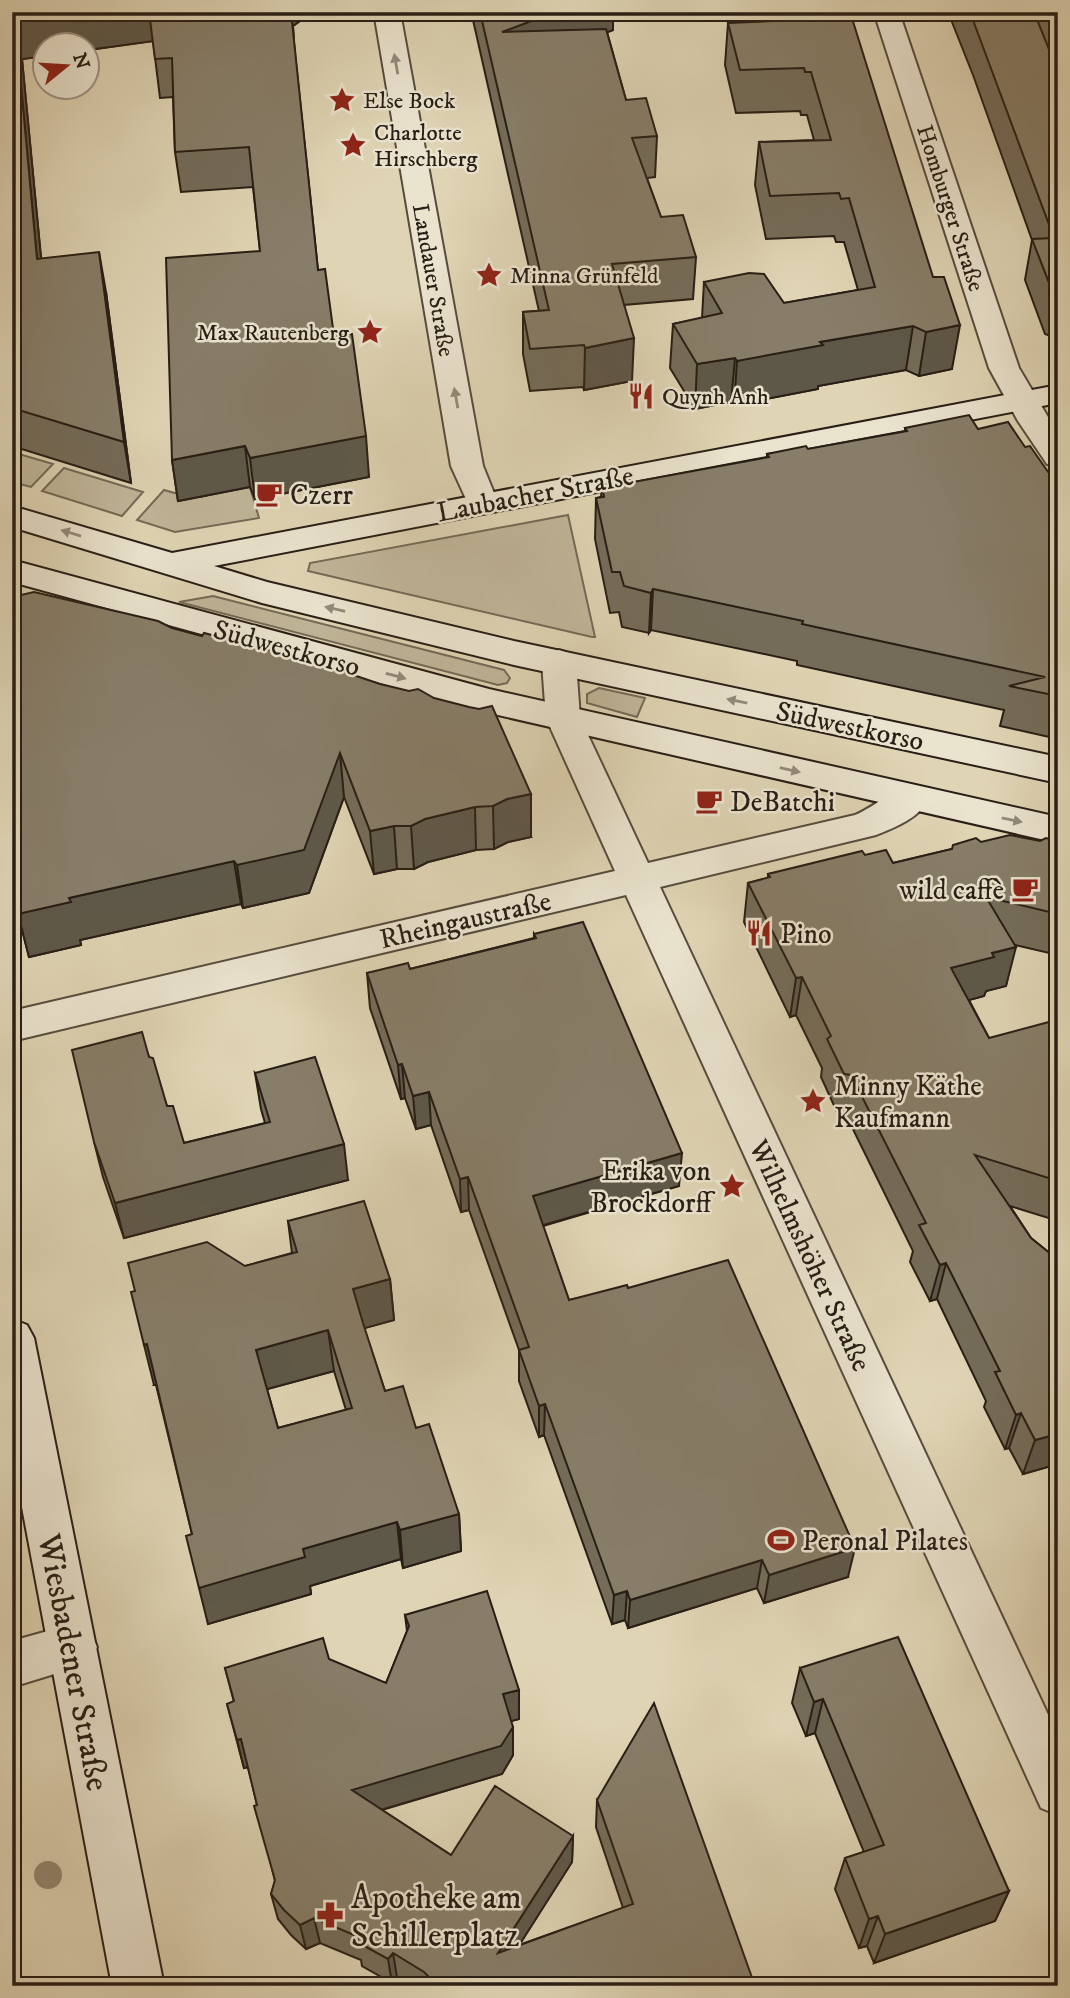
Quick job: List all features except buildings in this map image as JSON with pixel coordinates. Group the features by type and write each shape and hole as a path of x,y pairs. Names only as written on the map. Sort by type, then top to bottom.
{"street":[{"name":"Landauer Straße","path":"387,12 467,466 482,503"},
{"name":"Homburger Straße","path":"886,12 1004,368 1020,401 1058,457"},
{"name":"Laubacher Straße","path":"12,595 1058,394"},
{"name":"Südwestkorso","path":"12,516 262,592 559,662 1058,770"},
{"name":"Südwestkorso","path":"12,571 563,718 1058,830"},
{"path":"559,662 563,718"},
{"name":"Wilhelmshöher Straße","path":"563,718 1058,1791"},
{"name":"Rheingaustraße","path":"12,1026 863,826 887,816 912,798"},
{"name":"Wiesbadener Straße","path":"12,1338 138,1986"},
{"path":"12,1664 73,1647"}],"shaded area":[{"path":"12,452 53,464 31,487 12,482"},
{"path":"64,468 143,492 122,516 42,491"},
{"path":"249,484 259,518 175,532 137,520 164,490 185,496 198,493 200,497"},
{"path":"568,515 595,637 308,571 310,563"},
{"path":"213,596 504,670 510,678 507,683 498,685 179,602"},
{"path":"599,688 645,698 637,717 587,703 587,694"}],"place":[{"name":"Else Bock","path":"342,100"},
{"name":"Charlotte Hirschberg","path":"353,145"},
{"name":"Minna Grünfeld","path":"489,275"},
{"name":"Max Rautenberg","path":"370,332"},
{"name":"Quynh Anh","path":"641,396"},
{"name":"Czerr","path":"269,494"},
{"name":"DeBatchi","path":"709,801"},
{"name":"wild caffè","path":"1025,889"},
{"name":"Pino","path":"759,933"},
{"name":"Minny Käthe Kaufmann","path":"813,1101"},
{"name":"Erika von Brockdorff","path":"732,1186"},
{"name":"Peronal Pilates","path":"781,1540"},
{"name":"Apotheke am Schillerplatz","path":"330,1915"}]}
